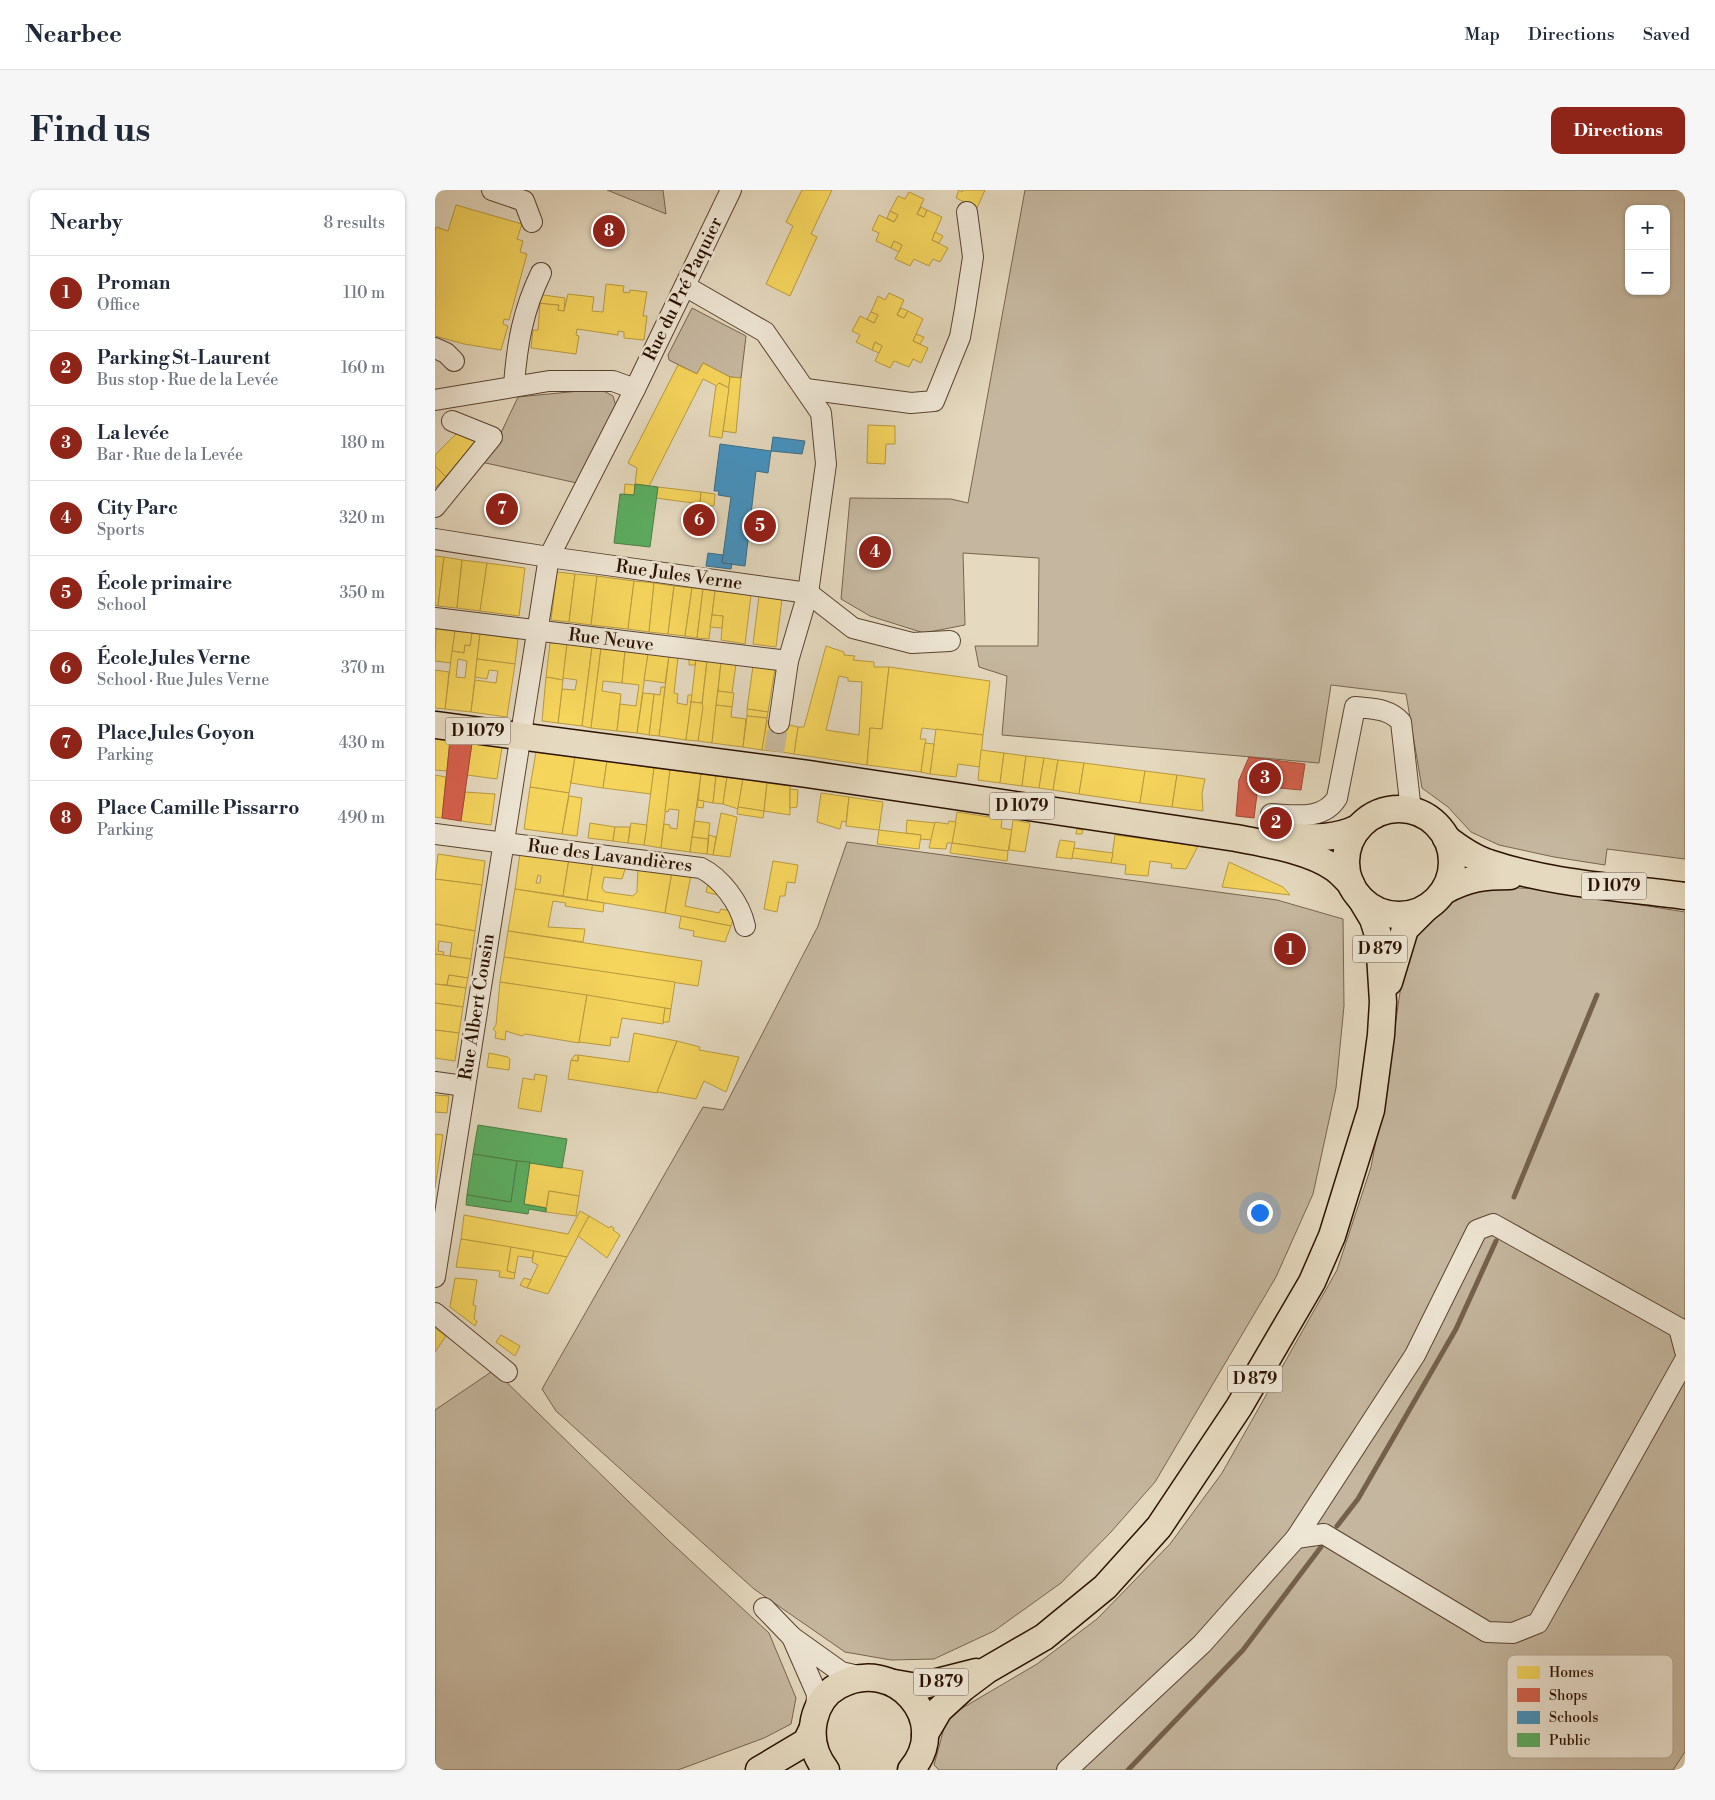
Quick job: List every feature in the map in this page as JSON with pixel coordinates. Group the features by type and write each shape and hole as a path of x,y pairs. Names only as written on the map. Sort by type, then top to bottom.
{"main road":[{"name":"D 1079","path":"435,725 521,736 773,760 1236,838 1287,849 1334,867 1356,892"},
{"path":"1397,809 1411,811 1431,821 1446,838 1452,867 1435,899 1415,913 1390,914 1375,909 1356,892 1347,856 1351,840 1358,828 1369,818 1382,812 1397,809"},
{"name":"D 1079","path":"1236,838 1275,836 1321,838 1347,834 1358,828"},
{"name":"D 1079","path":"1446,838 1466,853 1488,863 1542,877"},
{"name":"D 1079","path":"1435,899 1460,882 1481,876 1542,877 1685,896"},
{"name":"D 879","path":"925,1734 939,1710 987,1670 1044,1637 1105,1587 1159,1527 1239,1407 1312,1282 1333,1236 1371,1110 1383,1002 1379,938 1373,919 1356,892"},
{"name":"D 879","path":"1383,1002 1405,929 1435,899"},
{"name":"D 879","path":"894,1683 917,1687 987,1670"},
{"path":"759,1770 805,1742 823,1699 834,1688 848,1680 863,1677 879,1678 894,1683 907,1692 917,1704 923,1719 925,1734 923,1750 916,1768"},
{"path":"814,1721 817,1756 823,1770"}],"street":[{"path":"492,190 524,201 532,222"},
{"name":"Rue du Pré Paquier","path":"549,557 635,389 731,190"},
{"path":"806,389 911,403 934,401 960,337 965,309 973,257 967,212"},
{"path":"514,385 517,350 528,299 541,273"},
{"path":"685,286 765,332 821,413 826,464 808,593 788,660 779,723"},
{"path":"435,348 446,353 454,361"},
{"path":"435,400 514,385 549,381 613,380 635,389"},
{"path":"435,508 492,437 452,421"},
{"name":"Rue Jules Verne","path":"435,539 808,593"},
{"name":"Rue Albert Cousin","path":"435,1277 549,557"},
{"path":"808,593 853,628 912,643 950,641"},
{"name":"Rue Neuve","path":"435,618 788,660"},
{"path":"1271,814 1308,816 1331,807 1337,798 1355,707 1386,711 1395,715 1401,722 1411,811"},
{"name":"Rue des Lavandières","path":"435,834 701,868 713,874 721,883 743,915 745,926"},
{"path":"435,1082 464,1086"},
{"path":"1067,1770 1202,1644 1296,1538 1415,1355 1477,1230 1493,1224 1679,1328 1685,1351"},
{"path":"435,1313 507,1372"},
{"path":"1296,1538 1324,1534 1487,1632 1513,1633 1538,1623 1685,1360"},
{"path":"764,1608 792,1637 841,1672 863,1677"},
{"path":"792,1637 817,1694 814,1721"}],"shaded area":[{"path":"607,190 663,190 666,214"},
{"path":"1025,190 1685,190 1685,859 1607,849 1605,865 1554,857 1499,845 1471,832 1448,807 1422,788 1406,694 1331,685 1319,763 1002,735 1007,676 979,667 975,646 1038,646 1039,558 963,553 965,625 924,633 870,616 841,599 850,498 951,499 968,503"},
{"path":"692,308 746,336 741,378 730,377 703,363 697,374 669,360 668,355"},
{"path":"600,389 613,396 617,410 577,483 481,462 500,435 518,397"},
{"path":"847,842 1277,900 1343,919 1344,1006 1336,1088 1313,1194 1276,1277 1155,1482 1111,1532 1061,1583 994,1631 934,1659 891,1660 845,1652 754,1589 556,1411 542,1389 703,1107 723,1110 818,926"},
{"path":"1479,886 1539,889 1685,912 1685,1752 1673,1770 939,1770 934,1765 947,1717 1037,1664 1097,1619 1170,1544 1222,1473 1337,1270 1371,1167 1387,1082 1407,944 1423,923 1441,913 1460,895"},
{"path":"494,1370 666,1538 769,1633 796,1698 791,1724 764,1738 678,1770 435,1770 435,1410"}],"building: Homes":[{"path":"802,190 832,190 811,234 817,237 790,296 766,284 793,226 786,222"},
{"path":"959,190 962,192 963,190 985,190 977,208 956,198"},
{"path":"909,192 924,199 917,214 924,217 927,210 942,217 932,240 948,248 940,262 933,259 929,266 914,259 910,266 895,259 902,245 894,241 891,248 876,241 879,233 872,230 879,215 894,222 898,215 890,211 898,196 905,199"},
{"path":"456,205 522,224 517,239 523,241 520,252 527,254 509,320 504,319 503,324 508,326 501,350 464,344 435,336 435,231 436,227 448,231"},
{"path":"921,207 927,210 924,217 917,214"},
{"path":"890,211 898,215 894,222 887,218"},
{"path":"935,232 943,236 939,243 932,240"},
{"path":"894,241 902,245 899,252 891,248"},
{"path":"606,284 624,286 623,292 629,293 630,290 647,292 643,316 647,316 644,340 624,338 624,332 618,331 618,335 577,329 576,335 579,336 576,354 531,348 533,330 538,330 540,303 559,305 558,310 564,311 568,294 594,297 592,311 603,312"},
{"path":"889,293 904,300 897,315 904,318 908,311 923,319 913,341 928,348 921,363 913,359 909,367 894,361 890,368 875,361 882,346 875,342 872,350 856,342 860,335 852,331 860,316 874,323 878,315 871,312 878,296 885,300"},
{"path":"537,294 565,298 564,311 558,310 559,305 537,303"},
{"path":"901,308 908,311 904,318 897,315"},
{"path":"871,312 878,315 874,323 867,319"},
{"path":"916,334 924,337 920,344 913,341"},
{"path":"875,342 882,346 879,353 872,350"},
{"path":"703,363 730,377 729,388 719,383 717,386 703,379 649,486 635,484 637,468 628,463 678,365 697,374"},
{"path":"730,377 741,378 736,433 723,431"},
{"path":"719,383 729,388 722,438 709,436 716,386"},
{"path":"868,425 895,426 895,444 886,444 885,464 867,463"},
{"path":"459,431 480,440 446,477 435,466 435,455"},
{"path":"435,466 446,477 435,488"},
{"path":"625,484 635,485 634,495 624,494"},
{"path":"658,487 701,492 700,504 656,498"},
{"path":"701,492 715,494 714,506 700,504"},
{"path":"435,556 444,557 438,606 435,605"},
{"path":"444,557 462,560 457,608 438,606"},
{"path":"462,560 487,563 480,611 457,608"},
{"path":"487,563 525,568 519,616 480,611"},
{"path":"557,572 575,574 569,622 551,620"},
{"path":"575,574 597,576 591,625 569,622"},
{"path":"597,576 634,581 628,629 591,625"},
{"path":"634,581 654,583 649,632 628,629"},
{"path":"654,583 674,586 668,634 649,632"},
{"path":"674,586 692,588 685,636 668,634"},
{"path":"692,588 703,589 697,638 685,636"},
{"path":"703,589 715,591 709,639 697,638"},
{"path":"715,591 751,595 745,644 721,640 723,616 712,615"},
{"path":"759,596 782,599 776,647 753,644"},
{"path":"712,615 723,616 722,628 710,627"},
{"path":"436,629 455,631 451,663 435,661"},
{"path":"455,631 472,633 470,646 465,645 464,653 452,651"},
{"path":"472,633 480,634 471,712 445,709 452,651 464,653 465,645 470,646","holes":["458,659 467,661 465,678 456,677"]},
{"path":"480,634 518,639 515,664 477,659"},
{"path":"550,643 567,644 563,680 546,677"},
{"path":"567,644 592,647 582,726 558,723 562,689 575,690 577,680 563,678"},
{"path":"826,646 844,652 844,655 855,656 853,660 874,662 874,667 889,667 882,729 870,728 867,765 794,754 798,727 804,727","holes":["839,676 848,678 848,681 862,682 859,735 826,730"]},
{"path":"592,647 601,648 591,728 582,726"},
{"path":"601,648 625,651 622,683 603,681 602,691 621,694 617,731 591,728"},
{"path":"625,651 648,654 637,733 617,731 620,704 636,706 639,685 622,683"},
{"path":"648,654 669,656 665,683 644,680"},
{"path":"669,656 678,657 674,693 678,694 677,703 687,705 688,695 692,695 686,740 659,736"},
{"path":"477,659 515,664 507,717 471,712 475,680 496,683 498,671 489,670 487,679 475,677"},
{"path":"689,659 696,659 695,665 689,665"},
{"path":"696,659 707,661 702,703 691,702"},
{"path":"707,661 721,662 712,743 698,741"},
{"path":"721,662 736,664 732,693 718,691"},
{"path":"753,666 775,669 768,712 747,709"},
{"path":"889,667 990,681 983,735 922,728 920,739 926,739 921,772 867,765 870,728 882,729"},
{"path":"435,670 449,672 445,709 435,708"},
{"path":"546,677 563,680 558,723 542,721"},
{"path":"661,687 665,687 659,736 649,735 654,694 660,695"},
{"path":"718,691 734,693 732,707 716,705"},
{"path":"643,693 654,694 649,735 637,733"},
{"path":"691,702 702,703 703,707 698,741 686,740"},
{"path":"716,705 732,707 731,717 746,719 743,747 712,743"},
{"path":"747,709 768,712 767,718 747,716"},
{"path":"747,716 767,718 762,750 743,747"},
{"path":"767,721 786,724 782,752 762,750"},
{"path":"786,724 798,727 794,754 782,752"},
{"path":"936,729 983,735 980,767 958,764 956,777 930,774"},
{"path":"435,738 450,740 447,771 435,770"},
{"path":"472,743 502,747 497,779 467,775"},
{"path":"925,743 934,744 930,774 921,772"},
{"path":"981,750 1004,753 1000,783 978,780"},
{"path":"536,752 575,757 569,793 530,787"},
{"path":"1004,753 1026,756 1022,786 1000,783"},
{"path":"1026,756 1044,758 1039,788 1022,786"},
{"path":"575,757 607,761 603,788 571,783"},
{"path":"1044,758 1058,760 1053,790 1039,788"},
{"path":"1058,760 1084,763 1079,794 1053,790"},
{"path":"607,761 654,768 651,794 603,788"},
{"path":"1084,763 1145,771 1140,803 1079,794"},
{"path":"654,768 670,770 661,848 644,845"},
{"path":"670,770 701,774 690,852 661,848 664,824 670,825 670,828 677,829 679,810 669,809 668,812 665,811"},
{"path":"1145,771 1177,775 1172,807 1140,803"},
{"path":"701,774 716,776 713,803 698,800"},
{"path":"435,775 446,777 442,818 435,817"},
{"path":"1177,775 1205,779 1202,793 1203,811 1172,807"},
{"path":"716,776 727,777 723,804 713,803"},
{"path":"727,777 743,779 738,809 723,804"},
{"path":"743,779 767,783 764,811 738,807"},
{"path":"767,783 790,786 790,815 764,811"},
{"path":"530,787 569,793 562,834 524,829"},
{"path":"790,789 798,790 797,807 790,808"},
{"path":"465,792 495,794 491,825 461,821"},
{"path":"821,793 849,797 846,822 842,821 840,829 817,822"},
{"path":"569,796 582,798 577,836 562,834"},
{"path":"849,797 883,802 879,830 846,826"},
{"path":"698,800 704,801 703,808 697,807"},
{"path":"738,807 764,811 763,818 737,814"},
{"path":"957,812 1002,819 1001,828 1012,830 1008,851 952,843"},
{"path":"721,813 737,817 730,857 713,855"},
{"path":"907,820 935,823 932,840 920,839 921,835 906,833"},
{"path":"1013,820 1030,823 1025,852 1009,850"},
{"path":"695,821 710,823 708,839 692,837"},
{"path":"949,821 956,822 952,843 947,843 946,849 929,848 935,822 948,824"},
{"path":"590,823 615,827 613,841 588,838"},
{"path":"631,823 647,825 644,845 628,843"},
{"path":"615,827 630,827 628,843 613,841"},
{"path":"1077,829 1083,830 1082,834 1076,834"},
{"path":"879,830 921,835 919,849 877,844"},
{"path":"709,835 716,837 713,855 707,854"},
{"path":"1115,835 1198,846 1186,869 1171,868 1172,864 1150,861 1148,876 1125,874 1126,865 1111,863"},
{"path":"692,837 708,839 707,854 690,852"},
{"path":"1060,840 1075,842 1072,859 1056,857"},
{"path":"952,843 1008,851 1007,861 950,853"},
{"path":"1074,848 1113,853 1111,863 1072,858"},
{"path":"520,853 569,859 563,896 515,889","holes":["538,875 541,876 540,883 536,883"]},
{"path":"438,854 485,861 482,885 435,879"},
{"path":"569,859 593,862 587,900 563,896"},
{"path":"773,861 798,865 795,883 787,882 785,896 780,896 777,912 764,909"},
{"path":"593,862 626,866 622,879 604,877 602,888 605,892 633,896 637,892 638,868 672,872 665,913 587,900"},
{"path":"1229,862 1283,887 1290,895 1222,887"},
{"path":"672,872 691,875 685,906 719,913 721,909 736,912 731,926 665,913"},
{"path":"435,879 482,885 475,931 435,924"},
{"path":"709,880 718,895 706,892"},
{"path":"515,889 604,903 603,912 565,906 566,903 553,901 548,927 585,929 583,942 508,931"},
{"path":"681,916 731,926 725,942 693,936 694,931 679,928"},
{"path":"435,924 475,931 471,959 450,956 452,943 439,941 438,951 444,952 443,955 435,954"},
{"path":"508,931 702,961 698,986 504,957"},
{"path":"435,954 471,959 468,978 449,975 447,985 435,984"},
{"path":"504,957 675,982 671,1009 500,982"},
{"path":"449,975 468,978 466,988 447,985"},
{"path":"500,982 587,995 579,1043 525,1034 522,1036 506,1031 505,1040 495,1038 496,1032 493,1029 496,1025"},
{"path":"435,984 466,988 463,1007 435,1003"},
{"path":"587,995 665,1008 663,1024 622,1018 618,1038 611,1037 610,1046 579,1042"},
{"path":"435,1003 463,1007 459,1033 435,1030"},
{"path":"665,1008 671,1009 669,1022 663,1022"},
{"path":"435,1030 459,1033 455,1061 435,1058"},
{"path":"634,1033 677,1041 657,1093 568,1079 571,1060 578,1061 578,1055 629,1062"},
{"path":"677,1041 700,1047 699,1050 739,1057 726,1092 704,1081 696,1099 657,1092"},
{"path":"489,1053 508,1057 510,1059 509,1070 487,1067"},
{"path":"575,1055 578,1055 578,1061 571,1060"},
{"path":"535,1074 547,1076 541,1112 518,1108 523,1078 534,1080"},
{"path":"435,1095 449,1096 447,1113 435,1112"},
{"path":"435,1134 443,1135 435,1188"},
{"path":"530,1162 583,1171 579,1196 549,1191 546,1208 524,1204"},
{"path":"549,1191 579,1196 576,1216 546,1212"},
{"path":"580,1211 589,1216 567,1257 461,1239 464,1215 568,1234"},
{"path":"589,1216 609,1228 611,1226 620,1235 607,1258 578,1236"},
{"path":"461,1239 511,1247 507,1271 515,1273 514,1279 499,1277 500,1271 456,1267"},
{"path":"511,1247 534,1251 532,1258 518,1256 515,1273 507,1271"},
{"path":"534,1251 567,1257 548,1294 527,1288 538,1265 532,1262"},
{"path":"455,1278 477,1280 473,1305 476,1306 474,1319 477,1321 475,1326 450,1307"},
{"path":"524,1278 531,1280 527,1288 520,1285"},
{"path":"435,1328 446,1336 435,1352"},
{"path":"501,1335 520,1346 515,1356 496,1342"}],"building: Shops":[{"path":"450,740 472,743 461,821 442,818"},
{"path":"1249,757 1305,764 1301,790 1258,786 1254,818 1236,816 1239,780"}],"building: Schools":[{"path":"773,437 805,441 802,454 771,451"},
{"path":"720,444 771,451 768,473 756,471 745,566 722,563 731,497 718,495 719,491 714,491"},
{"path":"708,553 723,555 722,563 732,564 731,569 706,566"}],"building: Public":[{"path":"635,484 658,487 650,547 614,543 620,494 634,495"},
{"path":"478,1125 567,1139 562,1168 473,1154"},
{"path":"473,1154 517,1161 511,1202 467,1195"},
{"path":"517,1161 530,1162 524,1204 546,1208 546,1212 529,1209 528,1214 466,1205 467,1195 511,1202"}],"waterway":[{"path":"1514,1197 1597,995"},
{"path":"1337,1526 1358,1499 1456,1329 1496,1241"},
{"path":"1128,1770 1243,1650 1321,1547"}],"tunnel":[{"path":"774,751 779,723"}],"place":[{"name":"Place Camille Pissarro","path":"609,231"},
{"name":"Place Jules Goyon","path":"502,509"},
{"name":"École Jules Verne","path":"699,520"},
{"name":"École primaire","path":"760,526"},
{"name":"City Parc","path":"875,552"},
{"name":"La levée","path":"1265,778"},
{"name":"Parking St-Laurent","path":"1276,823"},
{"name":"Proman","path":"1290,949"}]}
